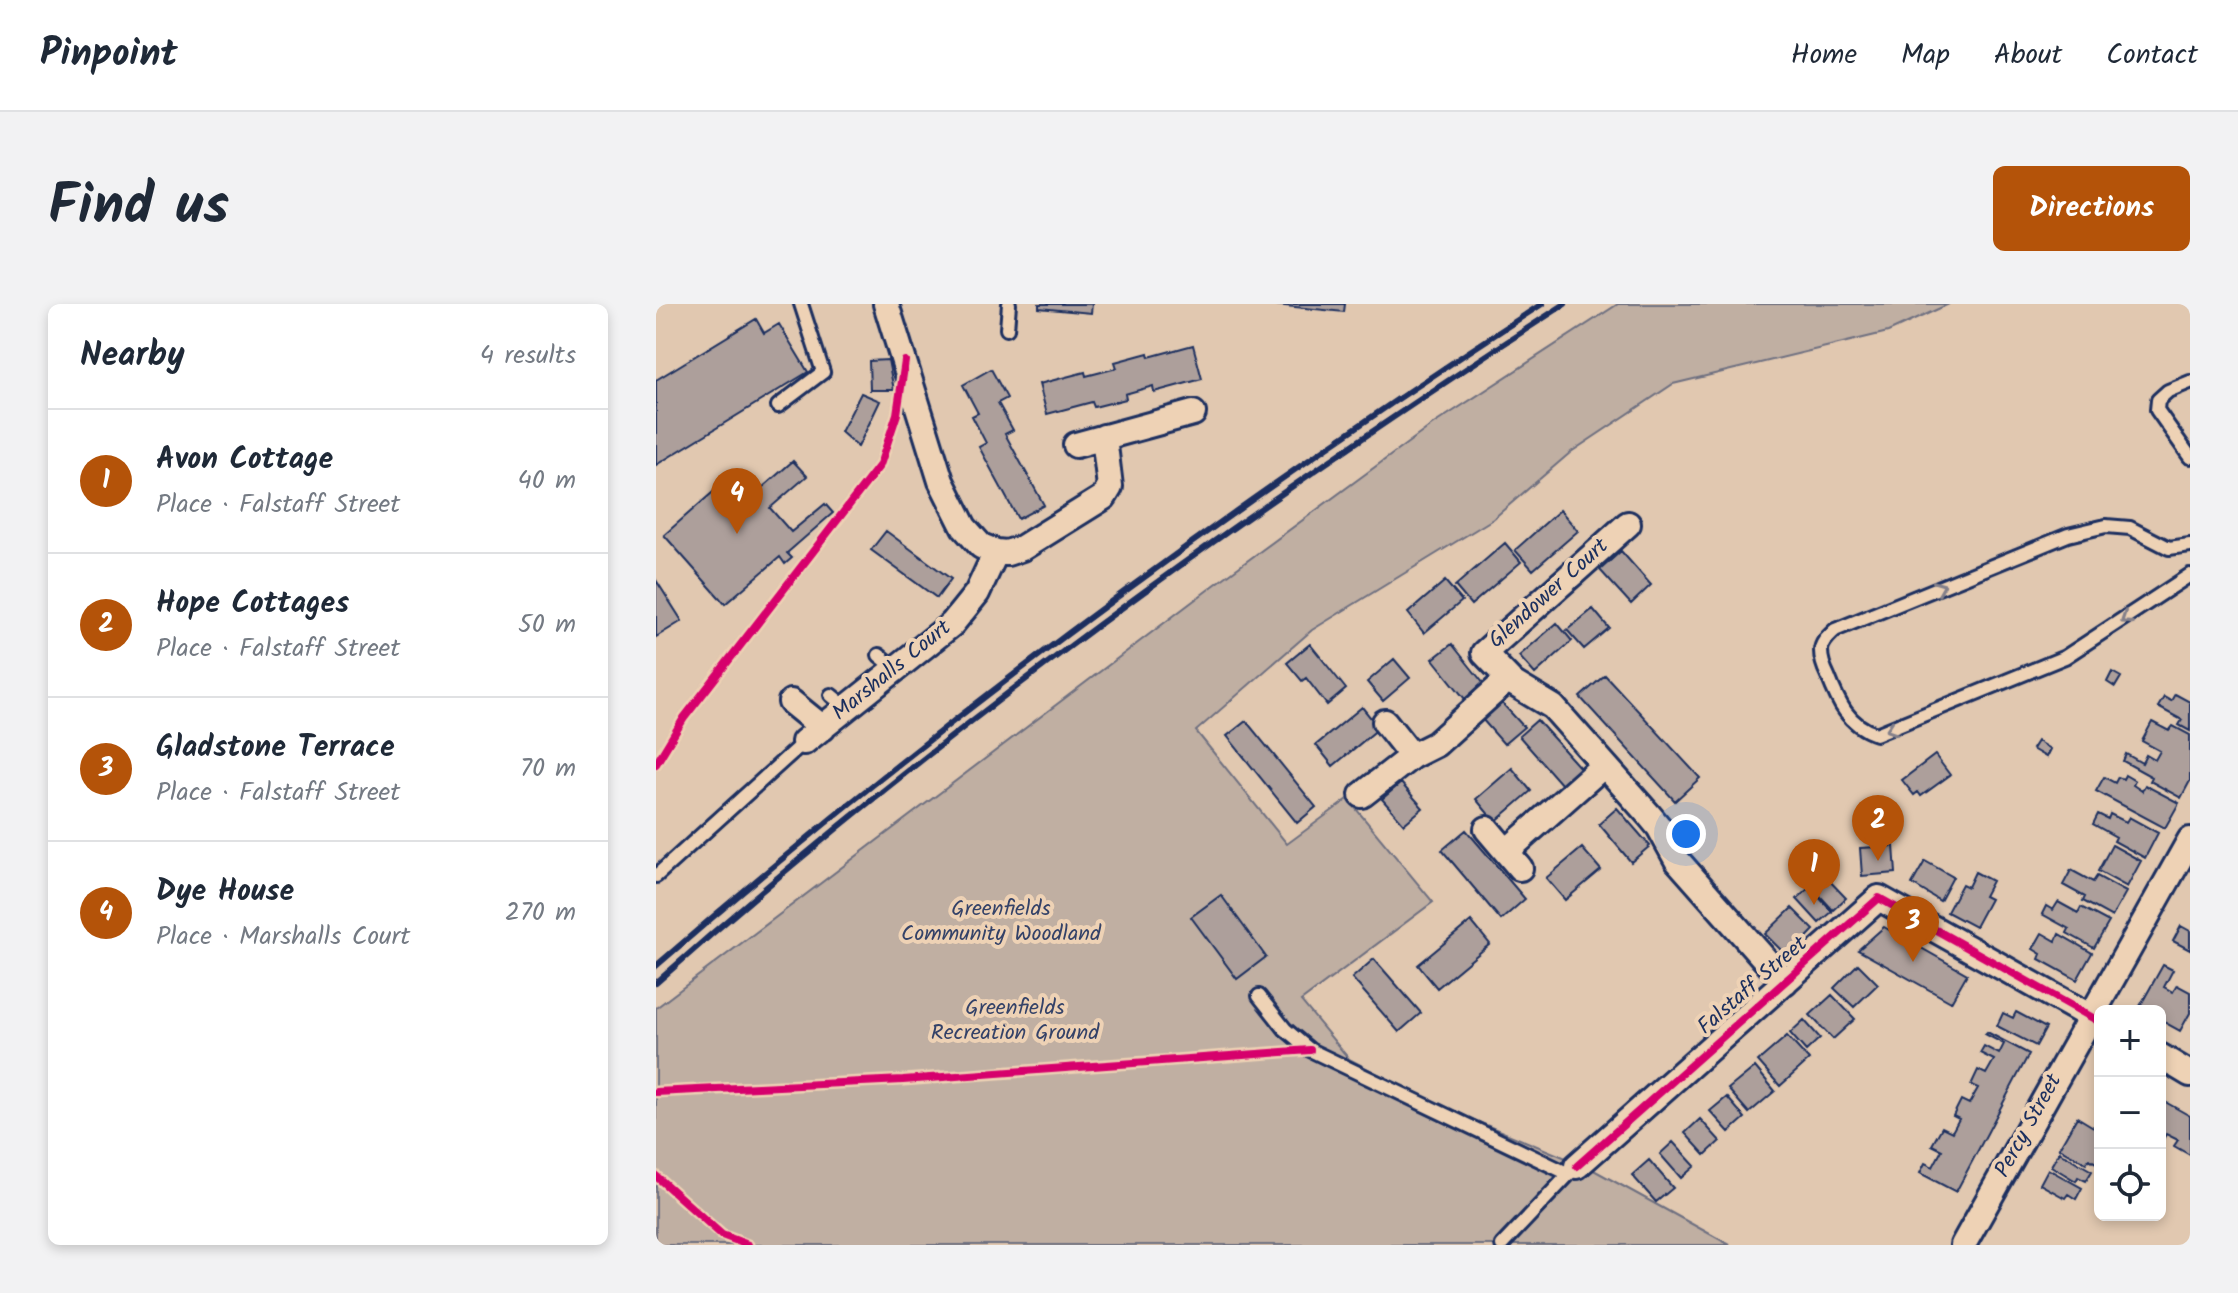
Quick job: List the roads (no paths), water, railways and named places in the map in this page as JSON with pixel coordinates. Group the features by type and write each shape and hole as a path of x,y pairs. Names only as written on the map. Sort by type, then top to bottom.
{"street":[{"path":"886,304 941,481 953,507 981,546 1007,553 1022,548 1104,497 1110,487 1104,437"},
{"path":"1076,445 1193,413"},
{"name":"Glendower Court","path":"1628,524 1484,653 1508,679 1553,707 1659,827 1677,860 1785,982"},
{"name":"Marshalls Court","path":"814,735 839,702 888,662 952,624 977,593 996,552"},
{"path":"1362,795 1412,756 1436,744 1508,679"},
{"path":"791,702 814,735"},
{"path":"1385,722 1412,756"},
{"path":"1487,829 1514,859 1604,765"},
{"name":"Percy Street","path":"2103,1005 2190,840"},
{"name":"Falstaff Street","path":"1573,1170 1879,898 2094,1019"},
{"name":"Percy Street","path":"1963,1245 2094,1022"},
{"path":"2166,1060 2190,1074"}],"lane":[{"path":"778,406 823,372 801,304"},
{"path":"1007,329 1009,304"},
{"path":"2190,382 2168,391 2158,400 2157,410 2190,457"},
{"path":"2190,545 2169,548 2130,528 2106,526 2068,535 1835,630 1825,640 1821,651 1838,702 1851,720 1876,734 2065,657 2190,575"},
{"path":"656,876 814,735"},
{"path":"1259,996 1285,1029 1310,1050 1573,1170 1502,1245"}],"railway":[{"path":"656,966 868,788 1087,619 1312,458 1542,304"},
{"path":"656,983 872,799 1097,626 1329,461 1565,304"}],"place":[{"name":"Dye House","path":"737,534"},
{"name":"Hope Cottages","path":"1878,861"},
{"name":"Avon Cottage","path":"1814,905"},
{"name":"Gladstone Terrace","path":"1913,962"}],"park label":[{"name":"Greenfields Community Woodland","path":"1001,922"},
{"name":"Greenfields Recreation Ground","path":"1015,1020"}]}
